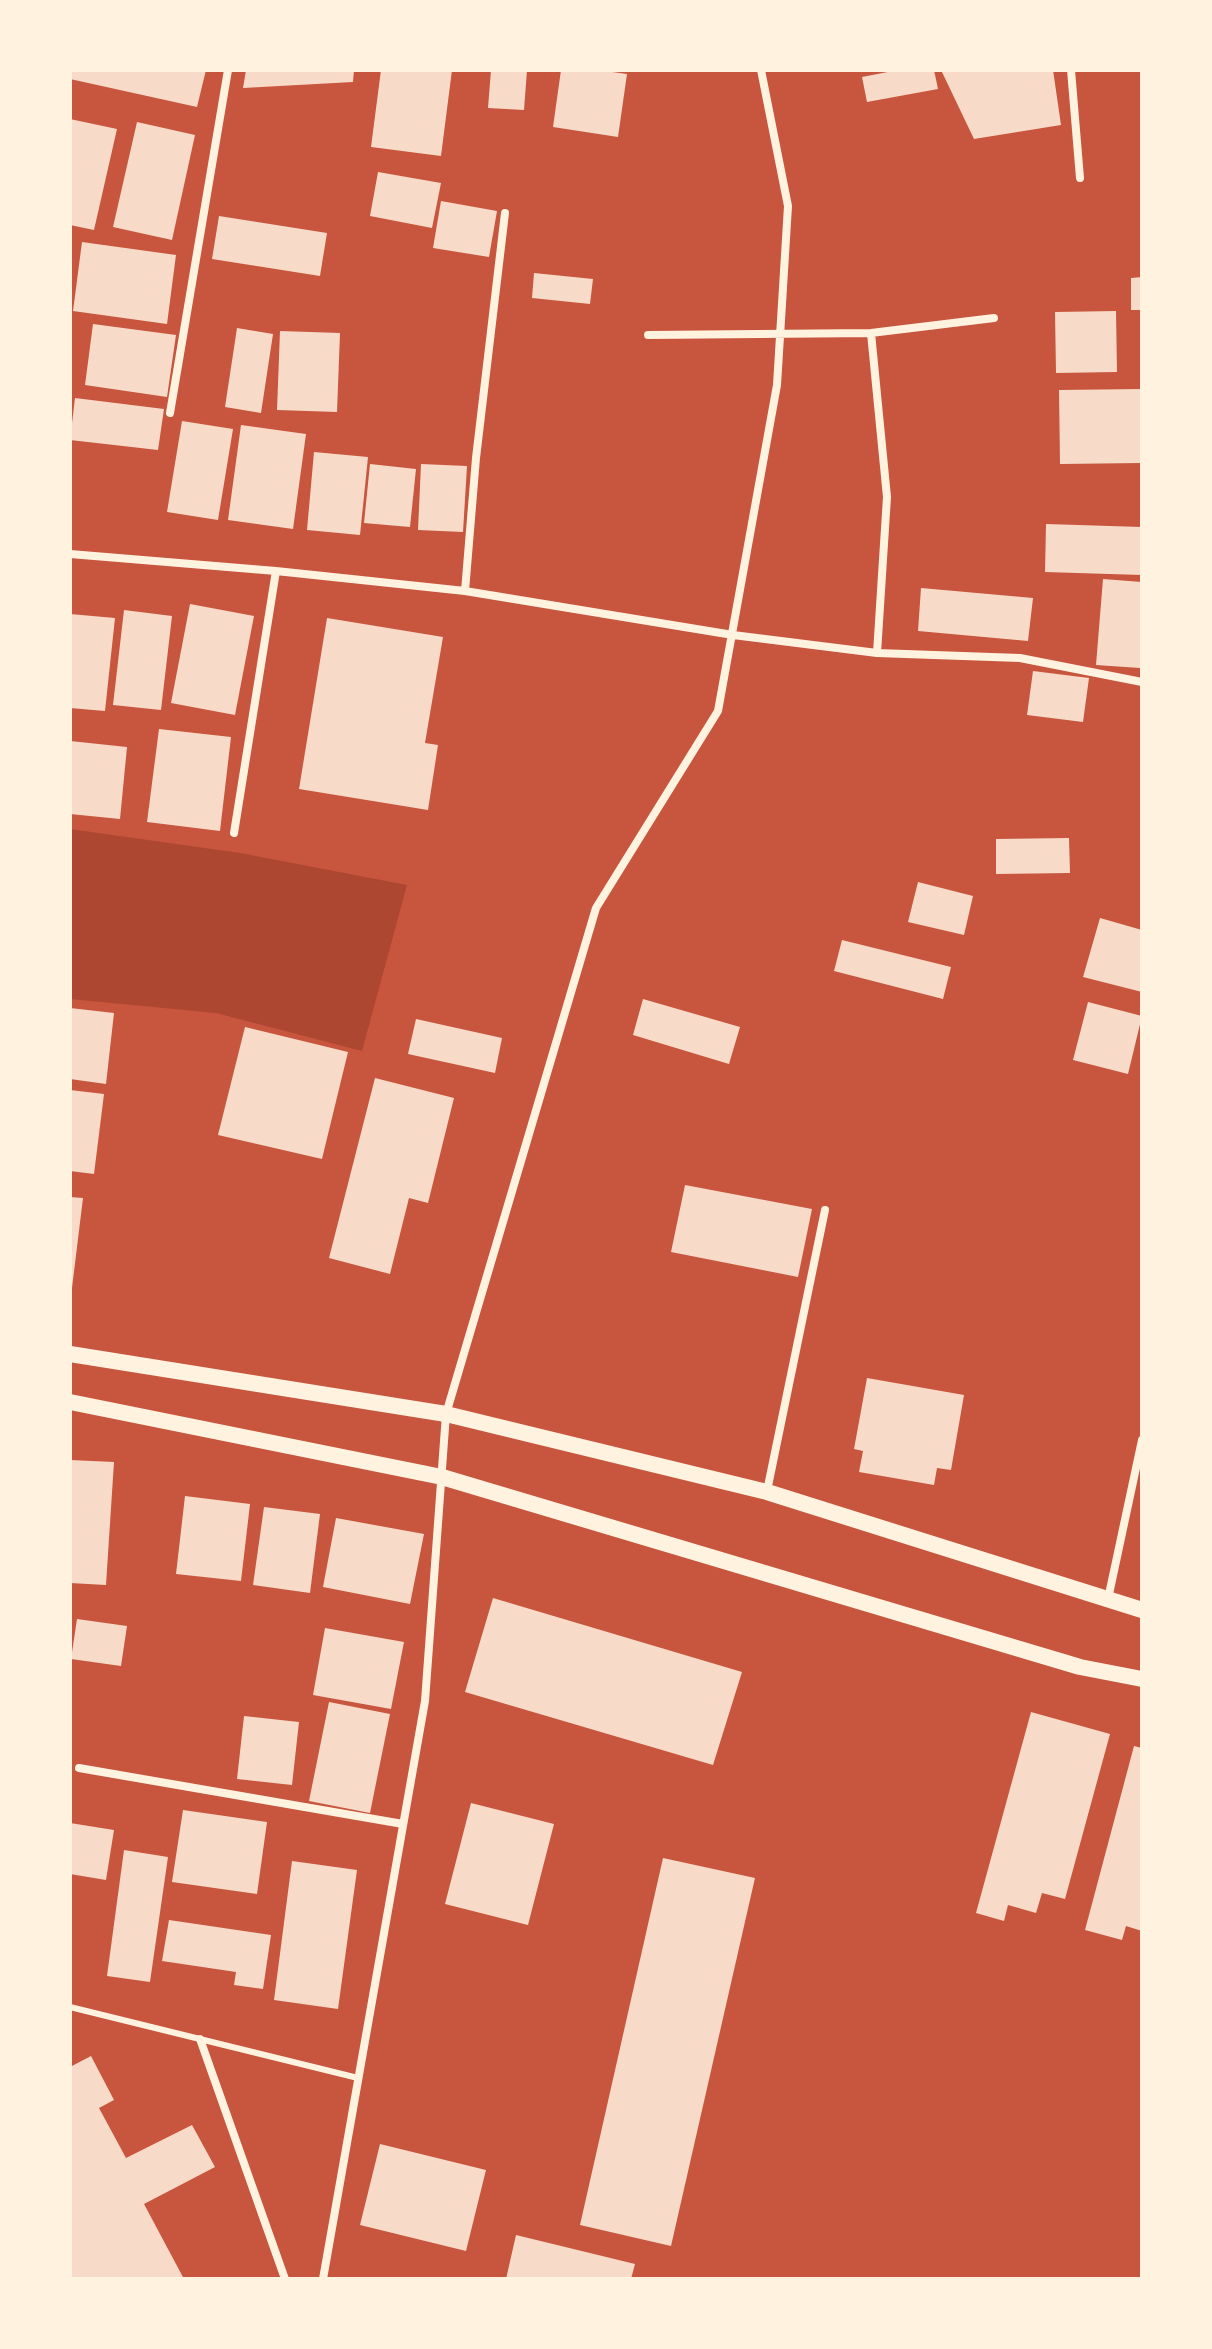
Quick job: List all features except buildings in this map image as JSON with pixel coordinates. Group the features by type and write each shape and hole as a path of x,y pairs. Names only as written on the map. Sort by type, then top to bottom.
{"main road":[{"path":"70,1354 446,1414 767,1492 1142,1610"},
{"path":"70,1402 442,1477 1080,1667 1142,1679"}],"street":[{"path":"170,413 228,70"},
{"path":"323,2279 425,1701 446,1414 596,908 718,711 777,385 788,206 761,70"},
{"path":"1071,70 1080,178"},
{"path":"465,591 476,458 505,213"},
{"path":"648,335 871,333 994,318"},
{"path":"871,333 887,497 877,653"},
{"path":"70,554 465,591 733,635 877,653 1020,658 1142,682"},
{"path":"234,833 276,571"},
{"path":"767,1492 825,1210"},
{"path":"1108,1600 1142,1440"},
{"path":"79,1768 403,1824"},
{"path":"200,2039 285,2279"}],"lane":[{"path":"70,2007 358,2078"}],"shaded area":[{"path":"70,829 240,853 407,885 362,1051 216,1013 70,999"}]}
